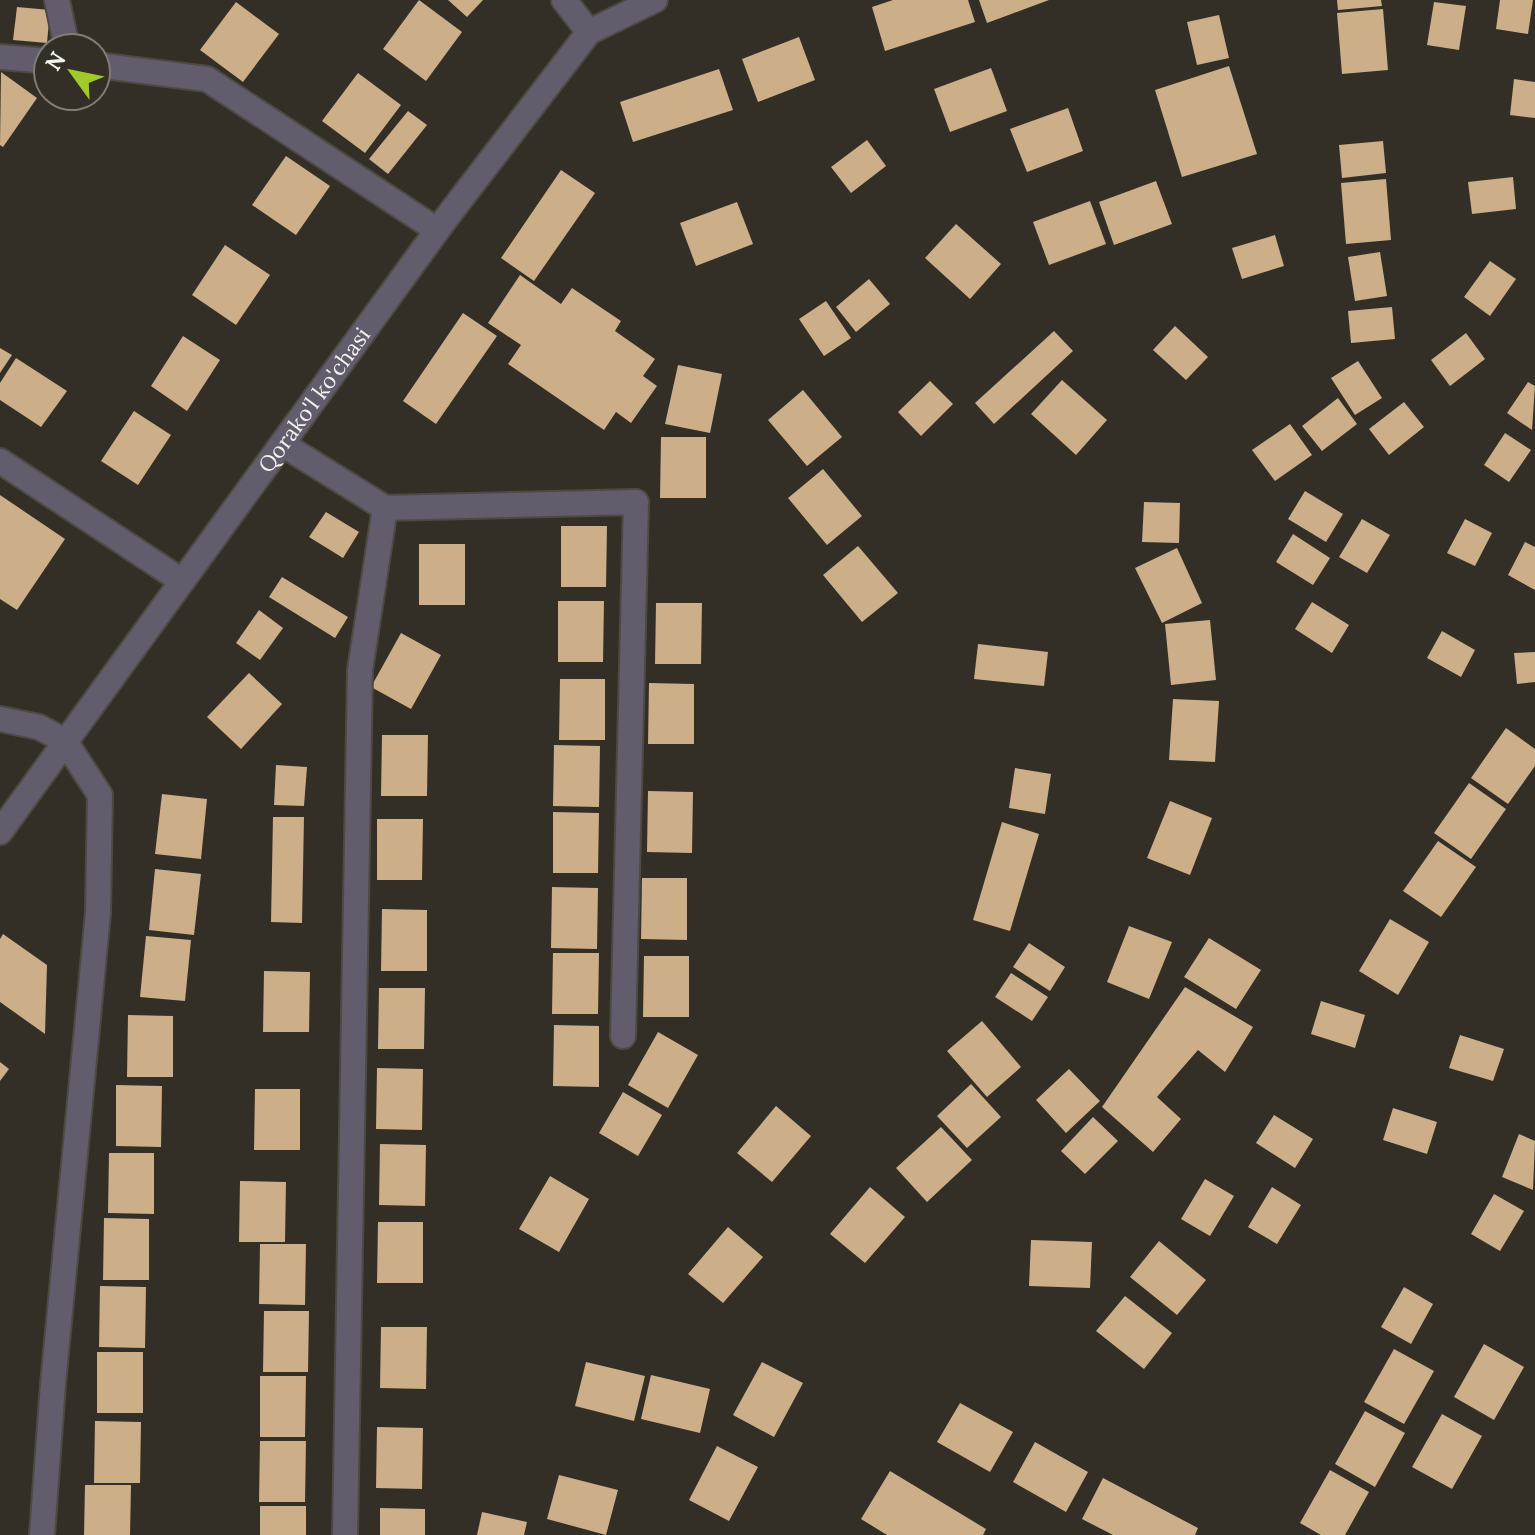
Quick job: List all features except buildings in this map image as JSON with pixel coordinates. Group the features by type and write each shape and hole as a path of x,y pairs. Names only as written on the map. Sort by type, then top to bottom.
{"street":[{"path":"57,0 64,32"},
{"path":"564,0 589,32"},
{"name":"Qorako'l ko'chasi","path":"0,832 437,230 589,32 655,0"},
{"path":"0,57 32,60"},
{"path":"112,67 207,79 437,230"},
{"path":"282,444 385,508 636,502 623,1036"},
{"path":"0,461 182,581"},
{"path":"345,1535 360,670 385,508"},
{"path":"0,719 39,727 65,741 100,795 98,913 54,1369 42,1535"}]}
